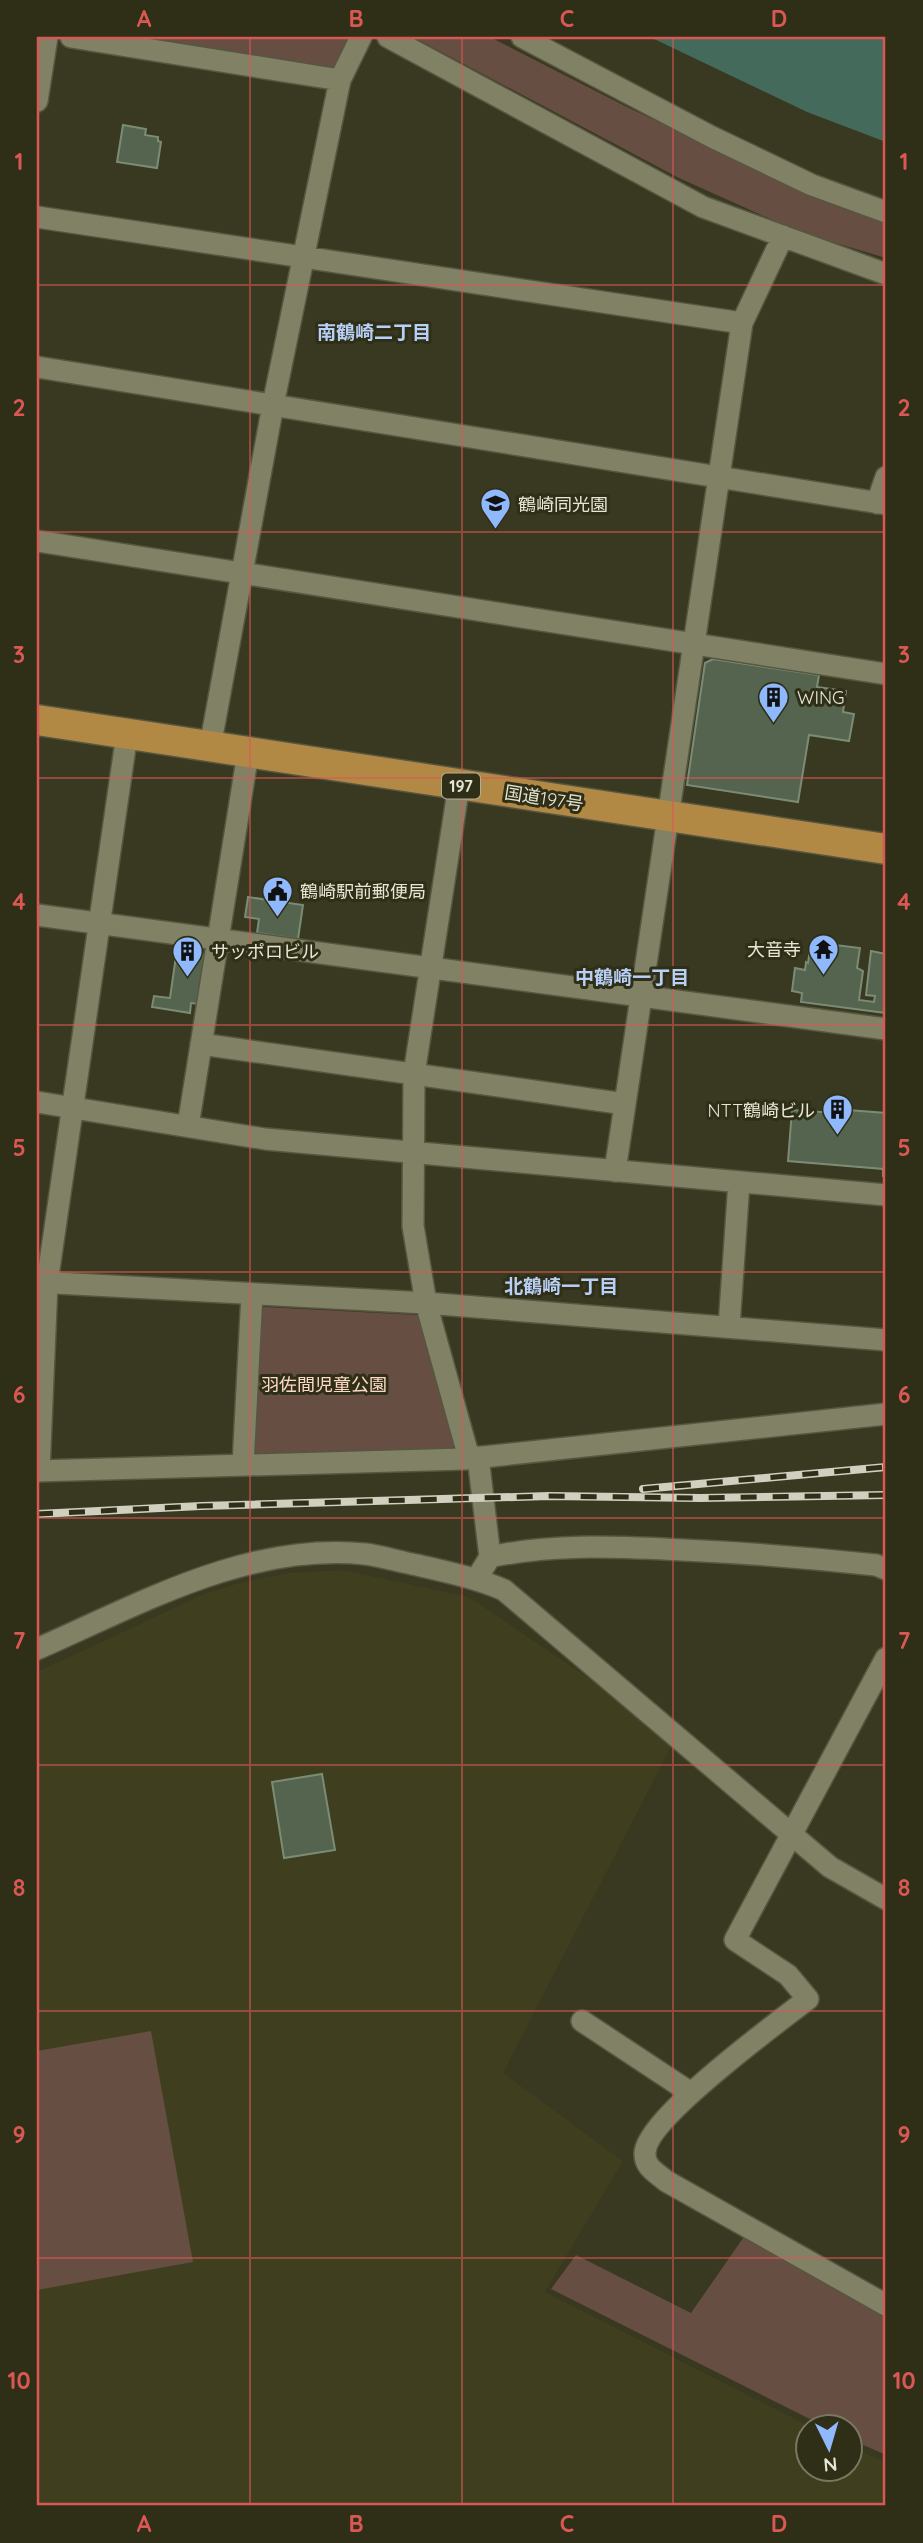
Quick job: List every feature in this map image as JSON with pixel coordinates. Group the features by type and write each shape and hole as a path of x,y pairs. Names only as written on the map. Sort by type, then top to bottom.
{"highway":[{"name":"国道197号","path":"37,720 886,849"}],"street":[{"path":"37,101 47,37"},
{"path":"71,37 340,80"},
{"path":"210,747 273,405 340,80 361,37"},
{"path":"388,37 702,207 886,274"},
{"path":"523,37 712,137 812,185 886,212"},
{"path":"37,217 742,323"},
{"path":"615,1171 742,323 783,236"},
{"path":"37,367 881,503 886,477"},
{"path":"37,541 886,674"},
{"path":"127,734 73,1107 42,1282 38,1471 474,1458 886,1414"},
{"path":"188,1126 248,753"},
{"path":"459,785 414,1074 413,1226 426,1303 474,1458 490,1557 477,1578"},
{"path":"37,915 886,1030"},
{"path":"201,1044 625,1104"},
{"path":"37,1102 265,1139 886,1195"},
{"path":"729,1327 739,1182"},
{"path":"42,1282 426,1303 886,1340"},
{"path":"243,1465 252,1294"},
{"path":"490,1557 523,1550 610,1546 788,1556 876,1565 886,1569"},
{"path":"37,1650 182,1586 241,1565 308,1554 365,1554 477,1578 504,1590 830,1867 886,1899"},
{"path":"886,1658 735,1940 788,1975 808,1999 742,2049 691,2093 650,2137 644,2152 648,2166 666,2181 886,2305"},
{"path":"582,2021 691,2093"}],"shaded area":[{"path":"650,37 886,37 886,142 807,112"},
{"path":"343,1570 469,1597 676,1737 503,2073 623,2161 545,2292 794,2418 794,2484 864,2484 864,2453 886,2462 886,2506 37,2506 37,1672 204,1594 239,1583 288,1573"}],"green space":[{"path":"140,37 350,38 337,66 329,71"},
{"path":"413,37 490,37 739,160 886,220 886,258 799,232 679,178"},
{"name":"羽佐間児童公園","path":"264,1307 417,1315 423,1321 455,1444 450,1451 255,1459 247,1451 256,1313"},
{"path":"151,2031 193,2262 37,2290 37,2051"},
{"path":"750,2228 886,2298 886,2455 864,2445 864,2414 800,2414 551,2289 576,2255 691,2313"}],"building":[{"path":"123,125 146,129 145,135 158,137 161,142 157,168 117,162"},
{"name":"WING","path":"713,659 819,675 817,687 846,691 843,712 854,714 849,741 809,735 798,802 687,785 705,663"},
{"name":"鶴崎駅前郵便局","path":"248,897 303,905 298,939 257,933 259,919 245,917"},
{"path":"811,942 860,948 857,968 863,971 859,1000 874,1002 875,996 866,995 871,951 886,954 886,1013 801,1002 802,993 792,991 795,968 805,970"},
{"name":"サッポロビル","path":"177,949 202,952 207,960 199,1004 191,1003 190,1013 152,1007 154,996 170,998"},
{"name":"NTT鶴崎ビル","path":"835,1109 886,1113 886,1176 883,1176 883,1169 788,1161 792,1110 835,1113"},
{"path":"322,1774 335,1850 284,1858 272,1782"}],"railway":[{"path":"643,1489 886,1467"},
{"path":"37,1514 201,1506 549,1496 700,1498 886,1495"}],"place":[{"name":"鶴崎同光園","path":"495,531"},
{"name":"WING","path":"774,724"},
{"name":"鶴崎駅前郵便局","path":"277,918"},
{"name":"大音寺","path":"824,976"},
{"name":"サッポロビル","path":"188,978"},
{"name":"NTT鶴崎ビル","path":"838,1137"}],"district":[{"name":"南鶴崎二丁目","path":"374,332"},
{"name":"中鶴崎一丁目","path":"632,977"},
{"name":"北鶴崎一丁目","path":"561,1286"}]}
